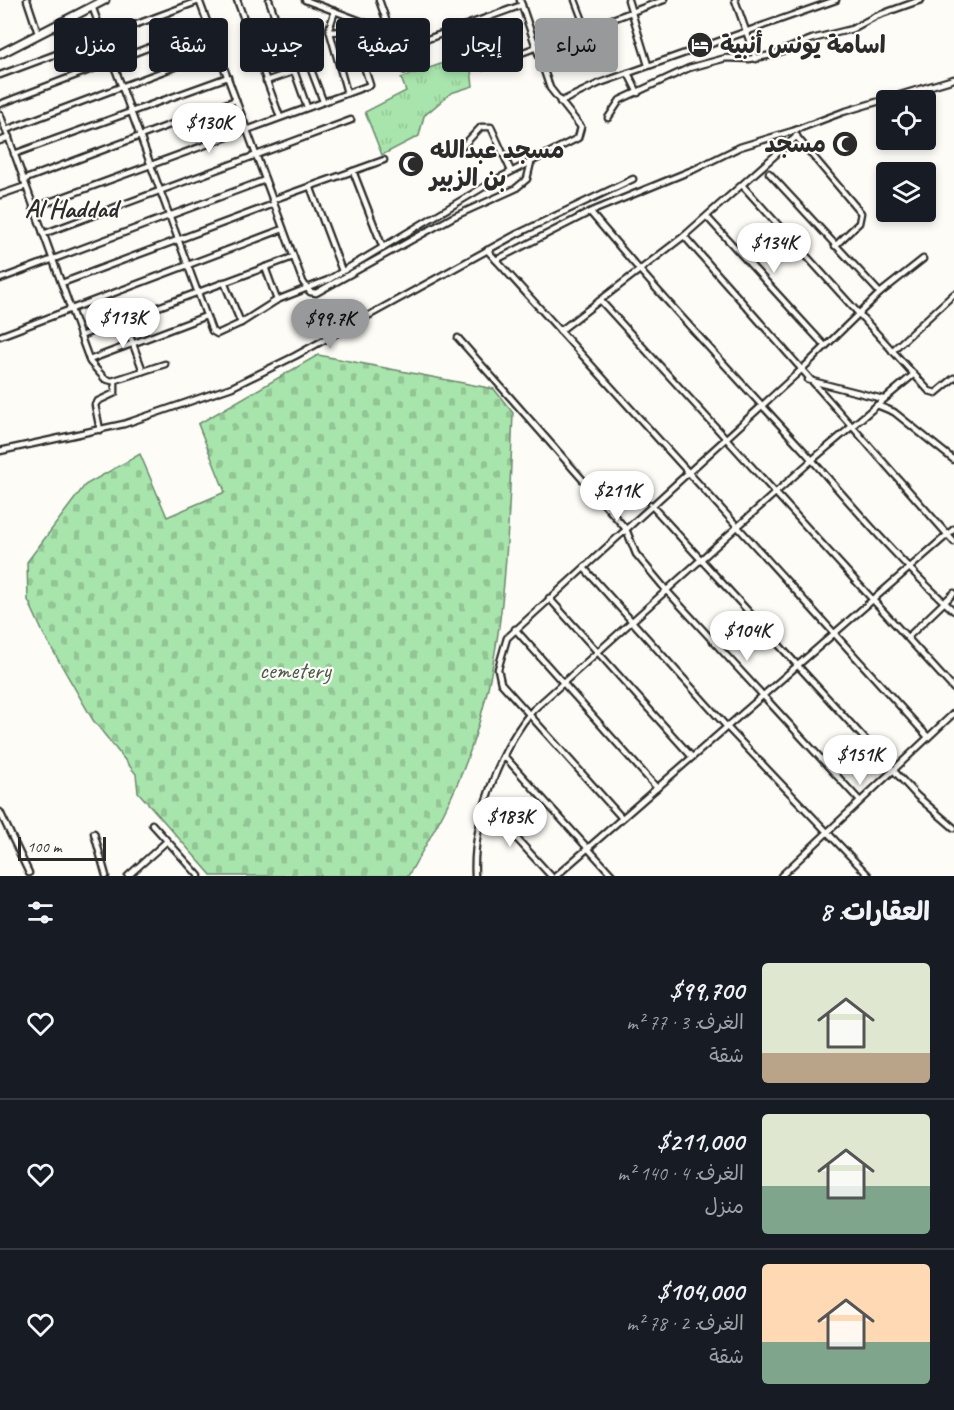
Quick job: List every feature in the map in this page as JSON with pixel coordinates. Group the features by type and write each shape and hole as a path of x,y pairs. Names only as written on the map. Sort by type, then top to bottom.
{"street":[{"path":"27,0 38,33"},
{"path":"0,54 105,0"},
{"path":"137,24 199,0 205,18"},
{"path":"237,0 280,117"},
{"path":"269,0 276,18"},
{"path":"305,0 353,18"},
{"path":"385,18 380,1 387,0"},
{"path":"575,0 582,18"},
{"path":"628,0 648,65"},
{"path":"615,18 664,0"},
{"path":"735,0 756,59"},
{"path":"560,102 628,72 818,3 836,0"},
{"path":"608,118 617,102 699,64 726,58 756,59 812,39 852,29 876,16 921,0"},
{"path":"430,38 521,2 535,39"},
{"path":"92,6 96,18"},
{"path":"335,11 330,32 347,93"},
{"path":"33,208 369,85 371,81 354,35 346,31 330,32"},
{"path":"0,75 54,55"},
{"path":"0,104 83,72"},
{"path":"116,72 206,316 216,334 241,323 277,300 307,290 342,271 511,171 580,135 579,124 550,88 545,72"},
{"path":"6,130 162,72"},
{"path":"226,72 293,257 307,290 316,293 453,217 508,193 527,179 531,162"},
{"path":"266,81 292,72"},
{"path":"295,72 307,107"},
{"path":"312,72 323,101"},
{"path":"628,72 638,93"},
{"path":"14,154 228,77"},
{"path":"496,260 590,212 685,173 740,147 793,131 843,112 954,79"},
{"path":"23,180 236,100"},
{"path":"0,114 89,360 105,379 115,381 165,363"},
{"path":"43,234 351,120"},
{"path":"463,146 481,127 491,127 511,171"},
{"path":"793,131 861,213 859,223 835,246"},
{"path":"560,331 640,272 684,236 797,136"},
{"path":"0,141 9,137"},
{"path":"62,283 384,159"},
{"path":"353,171 382,248"},
{"path":"769,173 880,293"},
{"path":"0,451 100,430 191,403 252,378 487,249 566,209 633,179"},
{"path":"0,279 264,180"},
{"path":"742,185 913,375 933,393 954,378"},
{"path":"0,195 26,186"},
{"path":"310,186 342,271"},
{"path":"566,209 575,219"},
{"path":"590,212 640,272 910,568 954,611"},
{"path":"707,217 825,346"},
{"path":"0,336 283,229"},
{"path":"684,236 800,371 954,542"},
{"path":"487,249 928,737"},
{"path":"80,336 293,257"},
{"path":"622,818 503,686 498,676 504,643 515,628 800,371 880,293 923,259"},
{"path":"265,267 277,300"},
{"path":"224,282 241,323"},
{"path":"892,351 954,294"},
{"path":"601,301 954,689"},
{"path":"89,360 206,316"},
{"path":"124,320 143,371"},
{"path":"458,338 626,529 636,554 667,591 860,801"},
{"path":"475,876 475,844 486,805 505,757 529,715 850,426 913,375"},
{"path":"808,380 883,399"},
{"path":"100,430 95,404 115,393 115,381"},
{"path":"877,405 894,412 954,460"},
{"path":"651,505 917,796 954,828"},
{"path":"556,876 954,529"},
{"path":"584,568 727,727 869,876"},
{"path":"908,637 954,593"},
{"path":"549,598 692,757"},
{"path":"515,628 657,788"},
{"path":"781,876 954,713"},
{"path":"505,757 614,876"},
{"path":"486,805 551,876"},
{"path":"0,812 29,873"},
{"path":"152,824 199,876"},
{"path":"94,833 106,876"},
{"path":"128,876 167,841"}],"green space":[{"path":"442,64 442,72 471,72 473,86 451,93 424,116 419,136 382,155 365,112 406,91 401,78 418,72 430,72 430,68"},
{"name":"cemetery","path":"318,355 494,389 513,413 504,586 492,671 482,713 463,770 442,816 408,876 212,876 138,792 136,774 93,720 44,635 28,600 27,562 85,485 140,454 167,517 225,492 198,424"}],"place":[{"name":"اسامة يونس أنبية","path":"700,45"},
{"name":"مسجد","path":"845,144"},
{"name":"مسجد عبدالله بن الزبير","path":"411,164"}],"district":[{"name":"Al Haddad","path":"71,208"}]}
